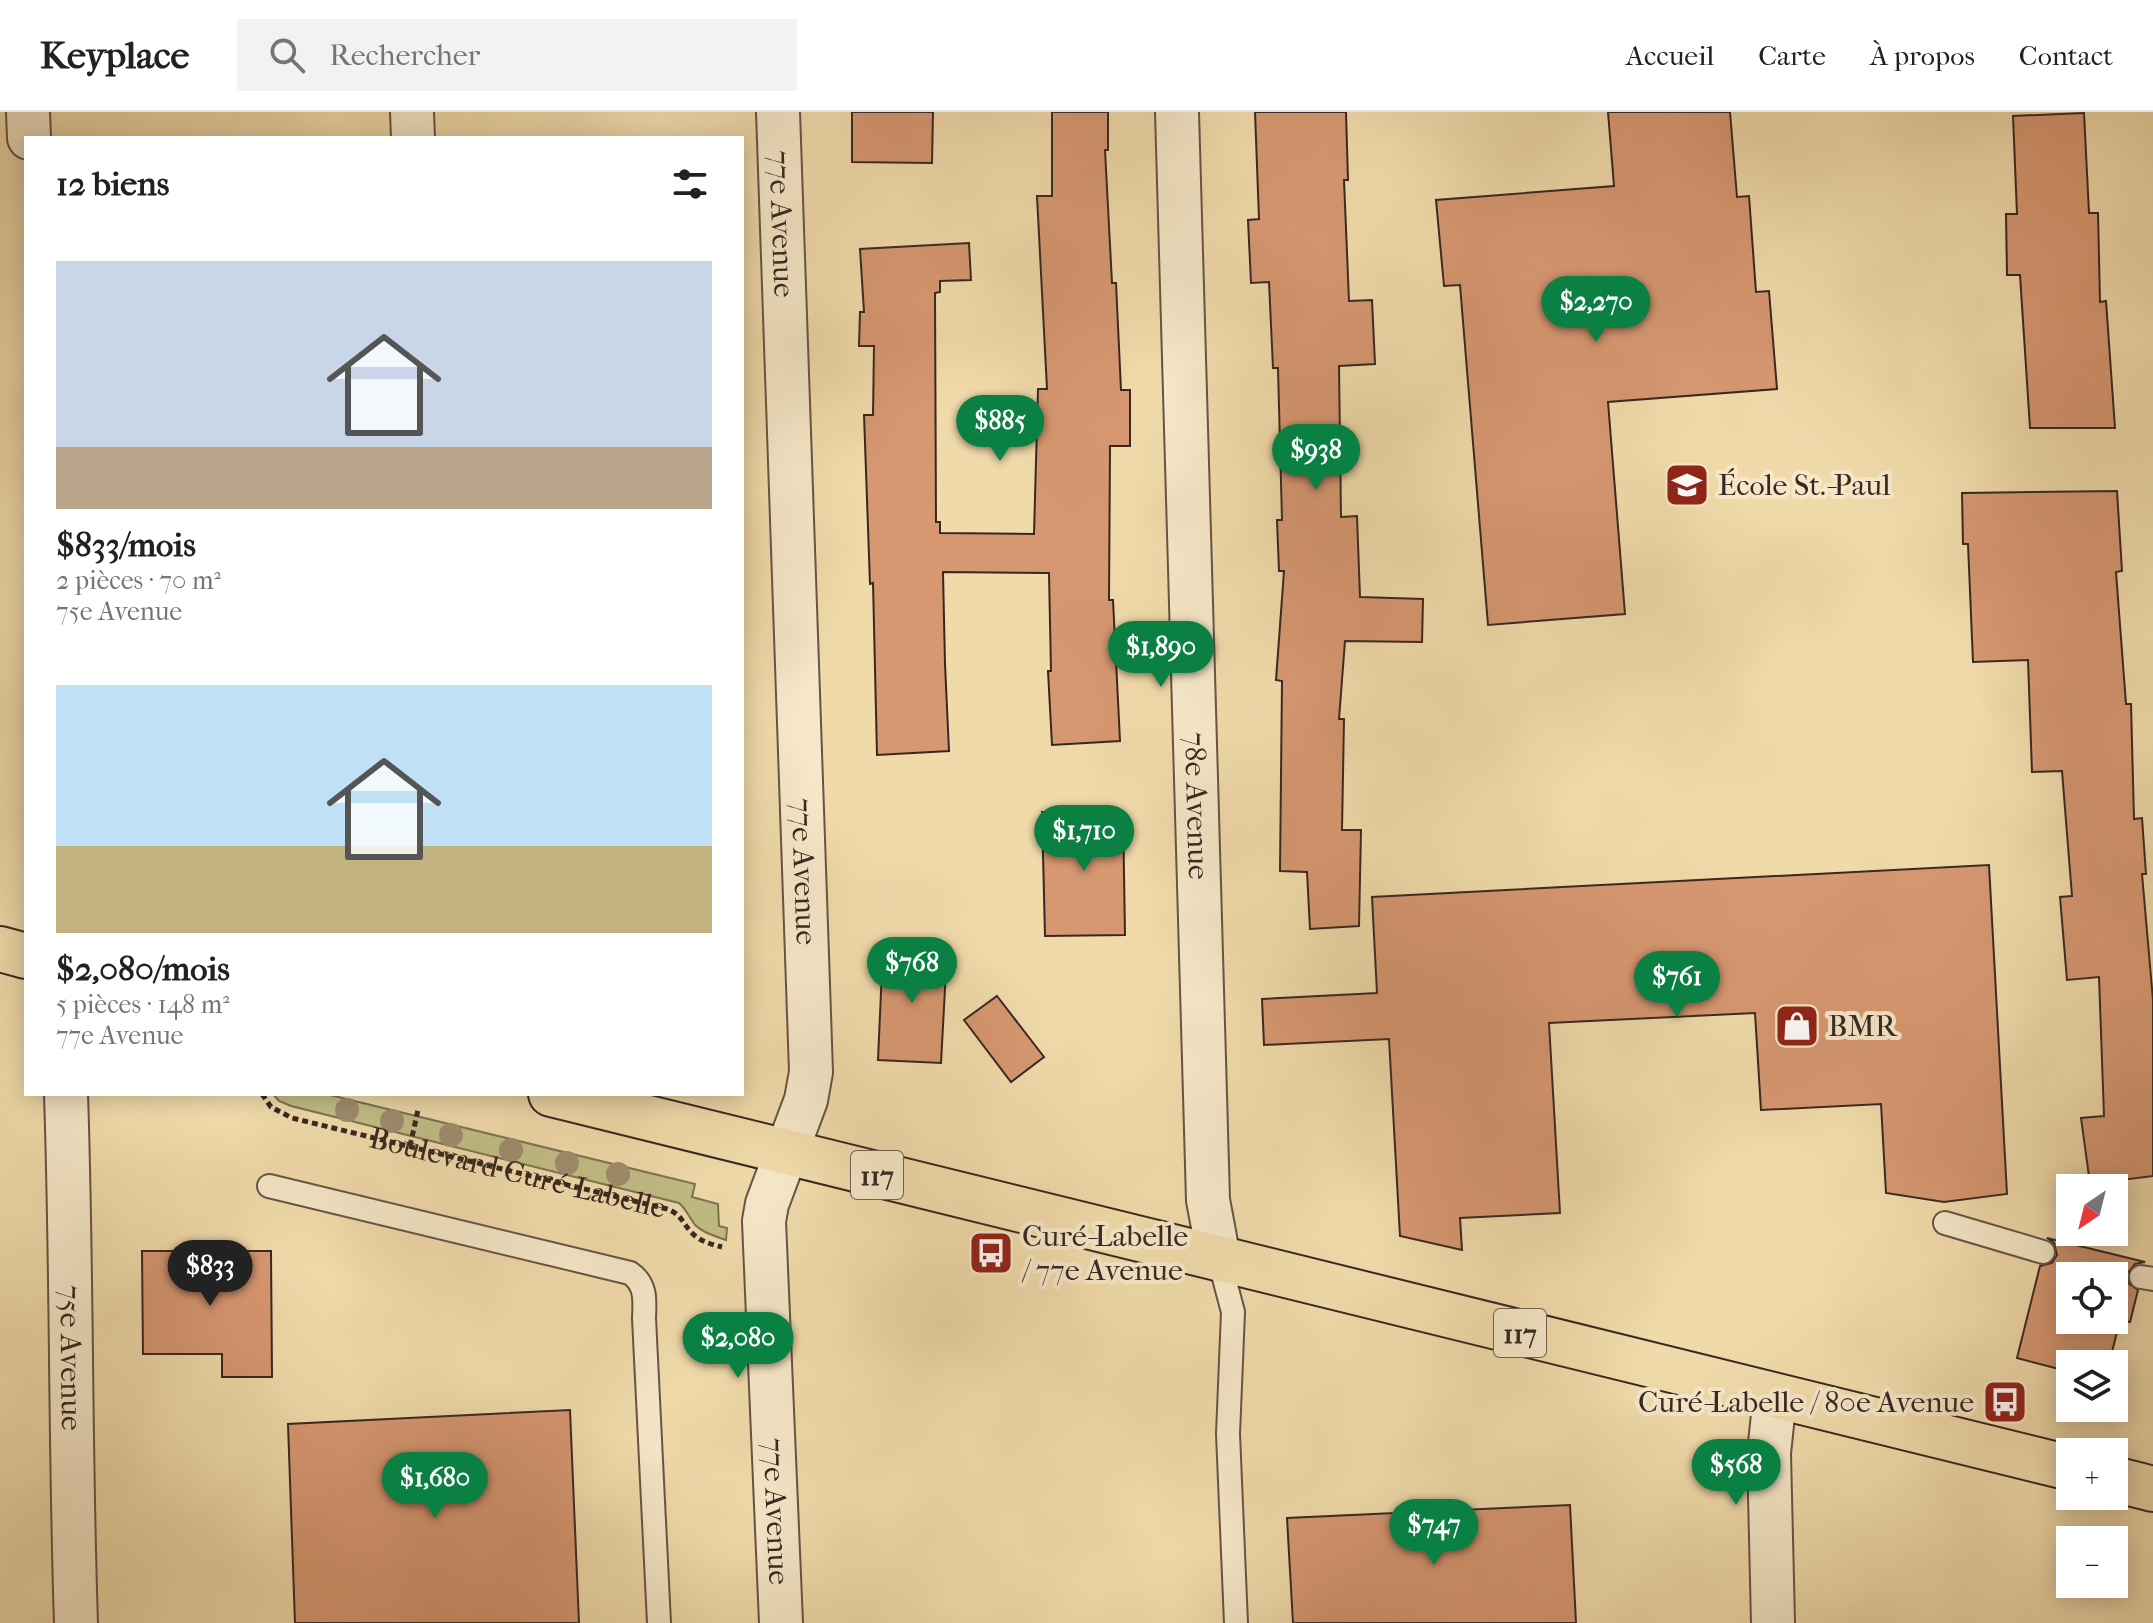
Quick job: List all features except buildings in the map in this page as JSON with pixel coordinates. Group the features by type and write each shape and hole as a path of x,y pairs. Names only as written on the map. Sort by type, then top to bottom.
{"main road":[{"path":"0,949 24,955"},
{"name":"117","path":"559,1096 2056,1465"},
{"path":"2128,1483 2153,1489"}],"street":[{"path":"28,112 29,136"},
{"path":"412,112 413,136"},
{"name":"77e Avenue","path":"778,112 811,1072 806,1100 767,1204 764,1221 781,1623"},
{"name":"78e Avenue","path":"1177,112 1208,1200 1219,1259"},
{"name":"75e Avenue","path":"66,1096 76,1623"},
{"path":"1773,1623 1769,1453 1775,1396"}],"lane":[{"path":"269,1186 630,1273 637,1278 643,1287 645,1301 659,1623"},
{"path":"1945,1223 2043,1252"},
{"path":"1219,1259 1233,1312 1228,1434 1236,1623"}],"path":[{"name":"Boulevard Curé-Labelle","path":"263,1096 271,1107 292,1118 667,1209 683,1218 695,1236 723,1247"},
{"path":"410,1146 418,1110"}],"shaded area":[{"path":"275,1096 334,1096 695,1184 692,1197 718,1204 719,1226 727,1228 726,1240 698,1228 679,1203 279,1101"}],"place":[{"name":"École St.-Paul","path":"1687,485"},
{"name":"BMR","path":"1797,1026"},
{"name":"Curé-Labelle / 77e Avenue","path":"991,1253"},
{"name":"Curé-Labelle / 80e Avenue","path":"2005,1402"}]}
